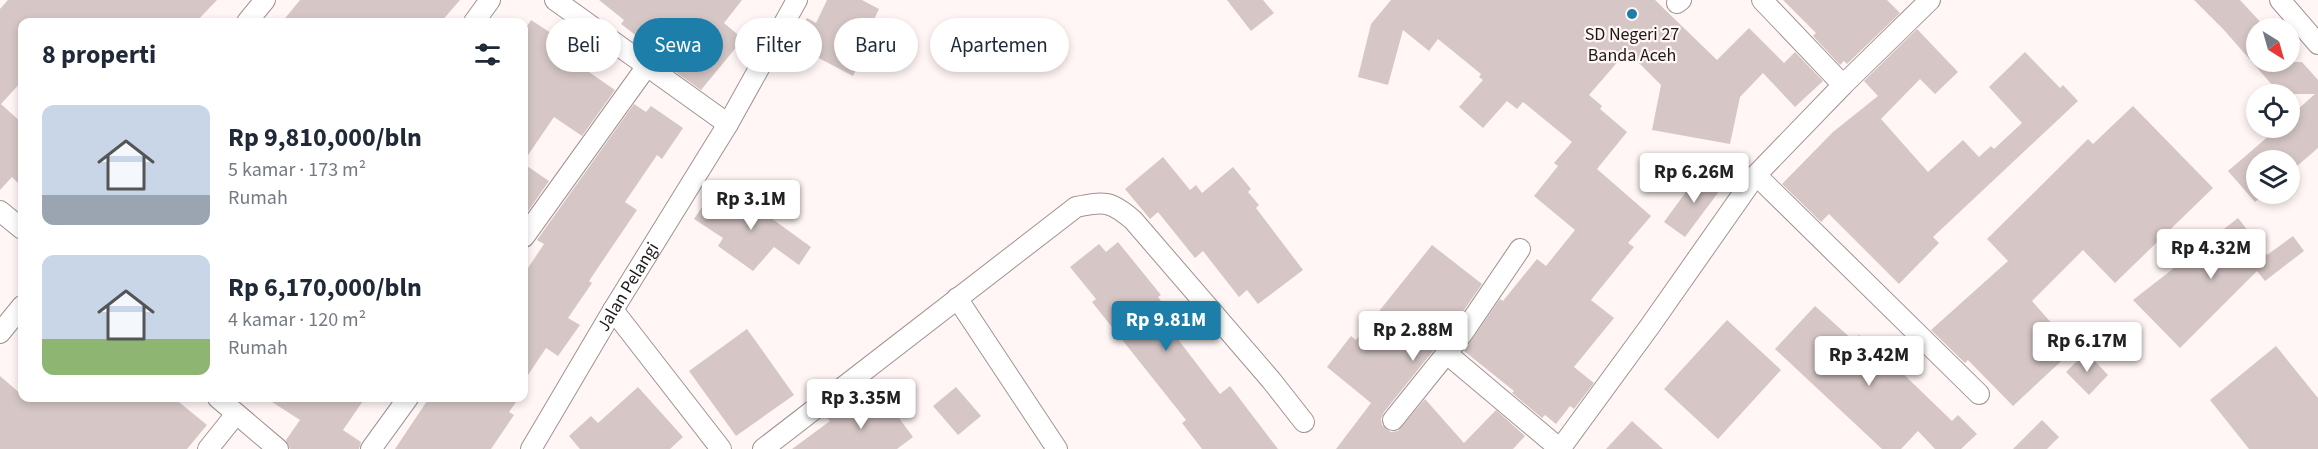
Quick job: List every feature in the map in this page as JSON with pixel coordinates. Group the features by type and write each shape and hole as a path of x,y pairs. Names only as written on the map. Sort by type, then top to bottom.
{"street":[{"path":"250,18 265,0"},
{"path":"477,18 490,0"},
{"path":"555,0 633,56"},
{"name":"Jalan Pelangi","path":"531,449 613,310 728,124 797,0"},
{"path":"1762,0 1843,85"},
{"path":"1446,353 1560,449 1756,175 1930,0"},
{"path":"2280,0 2318,44"},
{"path":"528,231 643,72"},
{"path":"655,72 728,124"},
{"path":"1756,175 1979,394"},
{"path":"764,449 1077,207 1096,203 1117,206 1133,220 1304,422"},
{"path":"0,211 18,227"},
{"path":"1393,420 1446,353 1520,249"},
{"path":"957,298 1057,449"},
{"path":"613,310 721,449"},
{"path":"0,333 18,311"},
{"path":"222,402 278,449"},
{"path":"371,449 405,402"},
{"path":"208,449 236,414"}],"building":[{"path":"8,0 217,0 200,18 18,18 18,85 1,104 18,119 18,183 12,177 0,190 0,9"},
{"path":"300,0 460,0 444,18 285,18"},
{"path":"599,0 742,0 724,23 735,32 735,49 723,63 723,18 633,18 633,33 621,24 624,20"},
{"path":"827,0 862,0 879,9 875,18 834,18 834,66 822,60 822,18 818,18"},
{"path":"1227,0 1263,0 1274,13 1251,31"},
{"path":"1391,0 1655,0 1717,60 1749,28 1784,63 1795,52 1823,81 1795,107 1763,73 1740,97 1730,144 1652,130 1661,85 1627,51 1589,95 1602,106 1600,109 1627,132 1597,169 1651,216 1628,243 1634,247 1591,300 1614,318 1574,367 1594,383 1574,409 1570,406 1556,424 1545,415 1542,418 1512,393 1514,391 1464,351 1500,299 1503,301 1537,259 1546,266 1575,230 1534,196 1558,166 1554,163 1572,142 1523,102 1517,109 1507,101 1483,128 1459,107 1483,80 1479,77 1481,74 1438,39 1429,51 1403,30 1388,85 1358,77 1371,24"},
{"path":"1783,0 1887,0 1900,13 1847,64 1844,61 1840,65 1813,36 1816,33"},
{"path":"2194,0 2240,0 2257,18 2246,18 2246,55"},
{"path":"531,20 546,30 546,72 589,72 615,90 582,136 554,117 528,155 528,25"},
{"path":"1917,29 1958,72 1935,94 1920,79 1881,119 1928,172 1963,140 1979,157 1991,146 1994,149 2022,123 1989,87 2025,52 2060,88 2063,85 2078,101 1933,237 1939,243 1899,284 1829,214 1821,222 1782,184 1833,132 1878,96 1864,81"},
{"path":"2300,62 2318,80 2318,148 2300,164 2300,150 2252,150 2266,138 2300,138 2300,107 2315,94 2300,94 2300,84 2271,84 2261,72 2300,72"},
{"path":"676,72 716,72 701,90"},
{"path":"634,104 646,112 651,106 683,128 662,159 657,155 625,202 637,210 589,281 592,283 568,318 580,325 558,356 546,348 528,375 528,268 544,244 537,240"},
{"path":"2133,106 2213,188 2115,283 2083,250 2032,301 2054,326 2049,331 2070,353 2013,406 1968,360 1965,363 1931,330 2008,261 1987,239 2088,139 2093,144"},
{"path":"2246,156 2246,192 2228,171"},
{"path":"1163,157 1190,190 1196,185 1202,193 1233,167 1251,189 1248,192 1259,205 1256,208 1303,270 1258,304 1247,290 1239,297 1203,251 1195,258 1158,212 1150,219 1125,189"},
{"path":"528,167 549,181 528,211"},
{"path":"1702,170 1723,186 1685,237 1664,222"},
{"path":"762,190 781,204 771,218 811,247 799,265 774,247 753,271 718,246 723,238 694,219 711,194 743,216"},
{"path":"2238,218 2267,255 2293,236 2304,251 2265,281 2257,271 2180,348 2133,300"},
{"path":"1118,242 1161,295 1158,297 1181,327 1173,333 1220,394 1230,386 1278,449 1202,449 1182,423 1186,420 1092,302 1096,299 1070,267 1099,244 1106,252"},
{"path":"1432,245 1482,284 1453,326 1384,412 1381,419 1382,425 1391,432 1398,431 1425,399 1464,443 1496,410 1525,436 1513,449 1336,449 1371,403 1327,367 1351,336 1356,340"},
{"path":"1815,306 1854,341 1859,335 1891,362 1952,421 1958,415 1977,434 1961,449 1935,449 1918,431 1901,449 1882,449 1775,349"},
{"path":"1727,320 1781,370 1718,439 1664,389"},
{"path":"747,329 794,395 736,436 689,371"},
{"path":"2276,346 2318,398 2318,449 2249,449 2210,400"},
{"path":"2086,352 2108,375 2089,395 2066,372"},
{"path":"0,376 18,392 18,402 179,402 207,425 187,449 0,449"},
{"path":"638,387 683,437 670,449 580,449 569,436 591,416 598,423"},
{"path":"956,387 981,416 958,435 933,406"},
{"path":"883,396 913,437 897,449 792,449 830,421 827,418 844,406 852,418"},
{"path":"272,402 362,402 343,430 361,442 359,449 290,449 286,440 300,420"},
{"path":"426,402 516,402 509,412 514,415 491,449 395,449"},
{"path":"2042,420 2059,437 2047,449 2013,449"},
{"path":"1632,421 1663,449 1606,449"}],"place":[{"name":"SD Negeri 27 Banda Aceh","path":"1632,14"}]}
